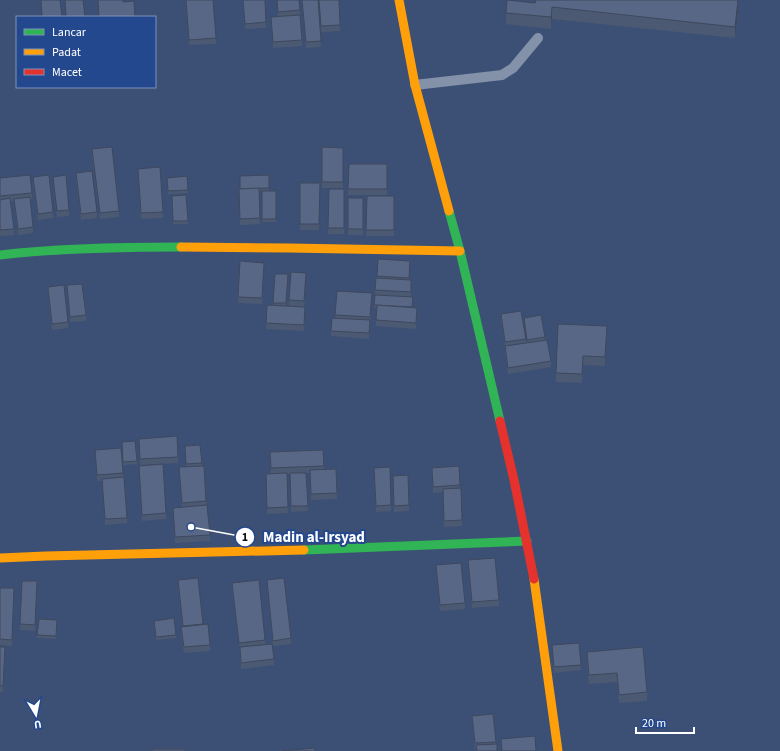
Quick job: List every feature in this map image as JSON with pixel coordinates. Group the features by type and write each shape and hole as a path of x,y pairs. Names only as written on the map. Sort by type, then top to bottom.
{"street":[{"path":"399,0 416,85 460,252 527,541 534,579 558,751"},
{"path":"0,255 93,248 154,247 258,247 460,252"},
{"path":"0,558 265,551 527,541"}],"lane":[{"path":"416,85 502,75 513,68 538,38"}],"building":[{"path":"41,0 60,0 62,16 42,16"},
{"path":"65,0 83,0 85,16 66,16"},
{"path":"98,0 123,0 123,2 134,1 135,16 99,16"},
{"path":"186,0 213,0 216,38 189,40"},
{"path":"243,0 265,0 266,22 245,24"},
{"path":"277,0 299,0 300,10 278,12"},
{"path":"302,0 318,0 321,41 306,42"},
{"path":"319,0 339,0 340,25 321,26"},
{"path":"507,0 535,3 536,0 738,0 735,27 552,7 551,17 506,13"},
{"path":"300,15 302,40 273,42 271,17"},
{"path":"112,147 119,211 100,213 92,149"},
{"path":"322,147 343,148 343,182 322,182"},
{"path":"349,164 387,164 387,189 348,189"},
{"path":"160,167 163,212 141,213 138,169"},
{"path":"92,171 97,212 81,214 76,173"},
{"path":"30,175 32,193 0,196 0,178"},
{"path":"49,175 53,212 38,214 33,177"},
{"path":"66,175 69,210 57,211 53,177"},
{"path":"269,175 269,188 240,189 240,176"},
{"path":"187,176 188,190 168,191 167,178"},
{"path":"300,183 320,183 319,224 300,224"},
{"path":"259,188 260,218 240,219 239,189"},
{"path":"329,189 344,189 344,228 328,228"},
{"path":"262,191 276,191 276,219 262,219"},
{"path":"186,195 188,221 173,221 172,196"},
{"path":"367,196 394,196 394,230 366,230"},
{"path":"30,197 33,227 18,229 14,199"},
{"path":"10,198 14,229 0,230 0,200"},
{"path":"348,198 363,198 363,229 348,229"},
{"path":"378,259 410,261 409,278 377,276"},
{"path":"240,261 264,263 262,298 238,297"},
{"path":"291,272 306,273 304,301 289,300"},
{"path":"275,274 288,274 286,303 273,303"},
{"path":"376,278 411,280 411,292 375,290"},
{"path":"82,284 86,315 70,317 67,285"},
{"path":"64,285 68,322 52,324 48,287"},
{"path":"337,291 372,293 370,317 335,315"},
{"path":"375,295 413,297 412,307 374,305"},
{"path":"267,305 305,307 304,325 266,323"},
{"path":"377,305 417,308 416,323 376,320"},
{"path":"521,311 526,339 505,342 501,314"},
{"path":"541,315 545,337 527,340 524,318"},
{"path":"332,318 370,320 369,333 331,331"},
{"path":"558,324 607,326 605,357 583,356 582,374 556,373"},
{"path":"547,340 551,361 508,368 505,346"},
{"path":"177,436 178,457 140,459 139,439"},
{"path":"135,441 137,461 123,462 122,442"},
{"path":"200,445 202,463 186,464 185,446"},
{"path":"121,448 123,473 97,475 95,450"},
{"path":"323,450 324,466 271,468 270,452"},
{"path":"163,464 166,513 142,515 139,466"},
{"path":"204,466 206,501 182,503 179,467"},
{"path":"459,466 460,485 433,487 432,468"},
{"path":"390,467 391,505 376,506 374,468"},
{"path":"336,469 337,493 311,494 310,470"},
{"path":"287,473 288,507 267,508 266,474"},
{"path":"290,473 306,473 308,506 291,506"},
{"path":"408,475 409,505 394,506 393,476"},
{"path":"124,477 127,518 105,519 102,479"},
{"path":"461,488 462,520 444,521 443,489"},
{"path":"207,505 210,535 175,537 173,508"},
{"path":"495,558 499,600 472,602 468,560"},
{"path":"461,563 465,603 440,605 436,565"},
{"path":"198,578 203,624 183,626 178,580"},
{"path":"284,578 291,638 273,641 267,580"},
{"path":"259,580 265,640 239,643 232,583"},
{"path":"22,581 37,581 35,625 20,624"},
{"path":"0,588 14,588 12,640 0,639"},
{"path":"174,618 176,635 156,637 154,621"},
{"path":"39,619 57,620 56,636 37,635"},
{"path":"208,624 210,645 184,647 181,627"},
{"path":"579,643 581,665 554,667 552,645"},
{"path":"272,644 274,659 241,663 240,647"},
{"path":"0,647 5,647 3,686 0,686"},
{"path":"643,647 647,692 619,695 617,673 589,675 587,652"},
{"path":"493,714 496,742 475,743 472,716"},
{"path":"535,736 536,751 502,751 501,739"},
{"path":"497,744 497,751 477,751 476,745"},
{"path":"315,748 315,751 282,751"},
{"path":"152,749 185,749 185,751 152,751"}],"traffic: fast":[{"path":"449,211 460,251 500,421"},
{"path":"0,255 90,248 181,247"},
{"path":"304,550 527,541"}],"traffic: slow":[{"path":"399,0 415,85 449,211"},
{"path":"181,247 460,251"},
{"path":"0,558 304,550"},
{"path":"534,579 558,751"}],"traffic: jam":[{"path":"500,421 514,480 534,579"}],"place":[{"name":"Madin al-Irsyad","path":"191,527"}]}
